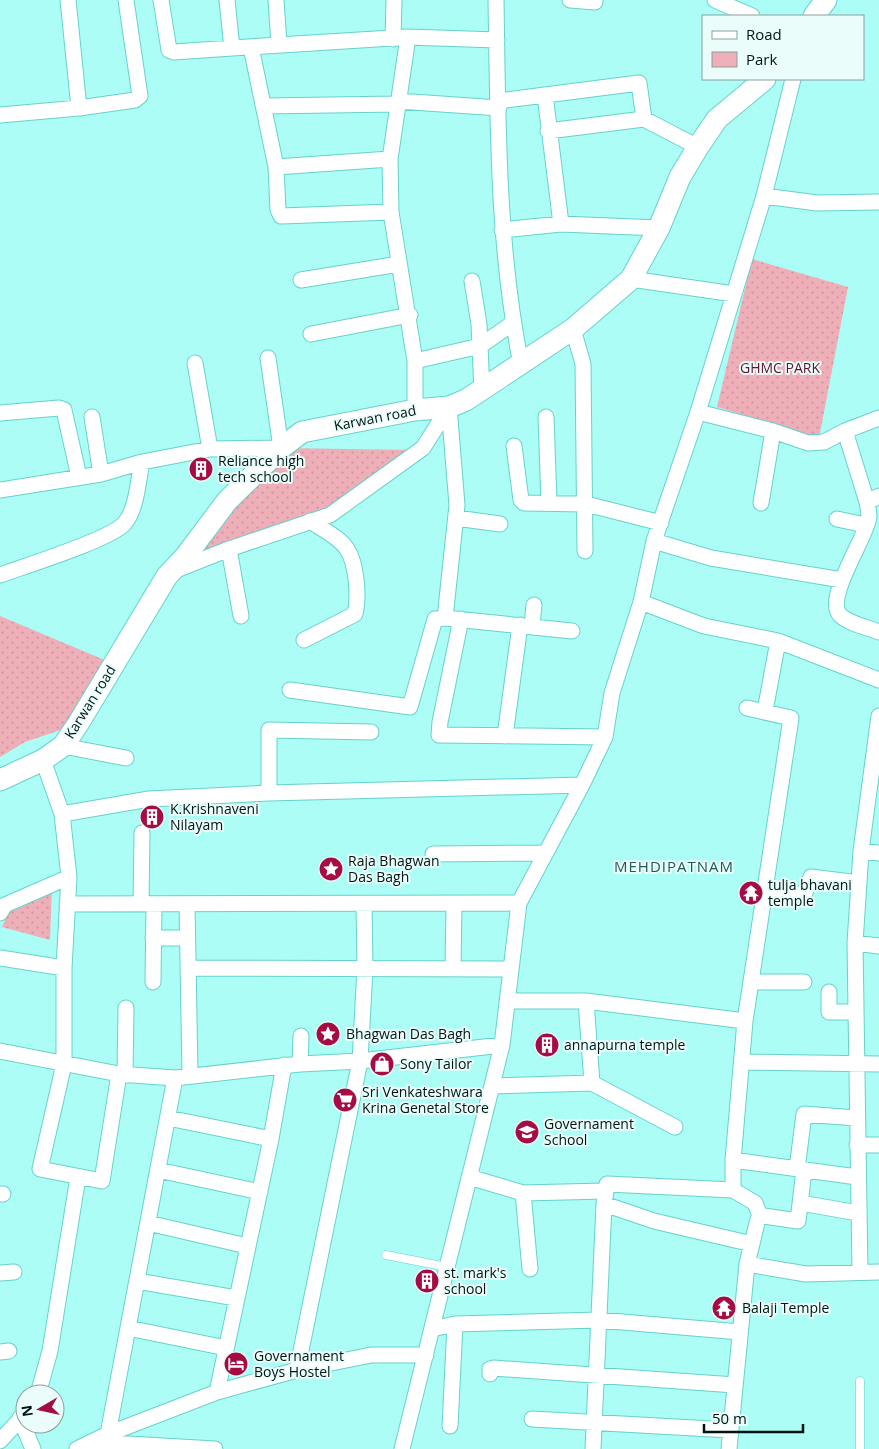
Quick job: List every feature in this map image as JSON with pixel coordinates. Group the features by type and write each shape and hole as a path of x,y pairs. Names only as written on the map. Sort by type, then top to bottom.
{"street":[{"path":"68,0 79,108"},
{"path":"0,115 79,108 135,100 140,96 126,0"},
{"path":"161,0 169,50 174,52 408,37 497,40"},
{"path":"227,0 232,48"},
{"path":"276,0 279,44"},
{"path":"393,39 394,0"},
{"path":"496,0 502,230 513,323 521,364"},
{"path":"570,0 595,2"},
{"path":"715,0 750,15"},
{"path":"815,15 826,0"},
{"path":"408,37 390,159 391,212 399,264 410,315 415,361 415,410"},
{"path":"251,47 276,167 278,210 281,216 391,212"},
{"name":"Karwan road","path":"0,780 43,760 63,746 167,576 173,572 227,501 281,448 302,432 415,410 449,407 466,400 573,329 631,279 659,228 680,177 698,147 717,119 765,80"},
{"path":"402,1449 502,1045 519,903 582,785 605,737 612,693 641,602 654,541 698,412 764,196 793,80"},
{"path":"264,106 397,102 498,105 545,95 639,83 644,119"},
{"path":"545,95 561,224"},
{"path":"548,131 644,119 698,147"},
{"path":"276,167 390,159"},
{"path":"764,196 817,203 879,202"},
{"path":"502,230 561,224 659,228"},
{"path":"300,280 399,264"},
{"path":"631,279 734,294"},
{"path":"472,281 479,324 482,390"},
{"path":"311,334 410,315"},
{"path":"415,361 480,346 513,323"},
{"path":"573,329 583,364 586,504 585,551"},
{"path":"0,490 101,474 142,462 210,449 281,448 268,358"},
{"path":"195,363 210,449"},
{"path":"445,618 456,518 454,449 449,407"},
{"path":"173,572 229,549 330,515 423,448 449,407"},
{"path":"0,413 59,408 64,410 79,477"},
{"path":"698,412 817,444 879,418"},
{"path":"92,417 101,474"},
{"path":"546,417 549,502"},
{"path":"761,503 773,431"},
{"path":"845,431 873,499 871,524 842,580 837,601 838,612 845,619 879,632"},
{"path":"514,446 522,502 586,504 661,523"},
{"path":"0,575 108,535 124,524 132,509 142,462"},
{"path":"456,518 500,524"},
{"path":"837,519 871,524"},
{"path":"304,640 355,614 358,600 348,550 340,542 310,521"},
{"path":"654,541 710,558 842,580"},
{"path":"229,549 241,616"},
{"path":"641,602 704,626 778,641 879,680"},
{"path":"505,736 526,626 534,605"},
{"path":"290,690 410,707 435,618 572,630"},
{"path":"461,619 439,735 605,737"},
{"path":"764,711 778,641"},
{"path":"733,1190 733,1160 745,1021 791,718 747,708"},
{"path":"860,1272 855,1064 855,943 861,851 879,716"},
{"path":"268,793 269,730 371,732"},
{"path":"63,746 126,758"},
{"path":"43,760 62,814 68,877 64,968 64,1064 40,1169 102,1182 122,1075 126,1008"},
{"path":"62,814 149,799 268,793 582,785"},
{"path":"142,833 153,938 153,982"},
{"path":"861,851 879,852"},
{"path":"433,854 544,853"},
{"path":"765,890 804,895 809,878 813,876 859,883"},
{"path":"0,913 5,904 68,877"},
{"path":"67,904 519,903"},
{"path":"108,1434 168,1118 183,1077 188,968 187,904"},
{"path":"297,1370 360,1061 365,968 364,904"},
{"path":"454,904 454,968"},
{"path":"153,938 187,938"},
{"path":"855,943 879,946"},
{"path":"0,958 64,968"},
{"path":"188,968 511,969"},
{"path":"751,982 804,982"},
{"path":"830,992 829,1012 855,1012"},
{"path":"508,1001 586,1001 745,1021"},
{"path":"586,1001 592,1083"},
{"path":"300,1064 301,1036"},
{"path":"0,1051 122,1075 183,1077 284,1065 360,1061 502,1045"},
{"path":"742,1062 879,1064"},
{"path":"217,1392 271,1139 284,1065"},
{"path":"492,1086 592,1083 675,1127"},
{"path":"760,1216 798,1221 802,1203 801,1170 804,1114 856,1118"},
{"path":"168,1118 271,1139"},
{"path":"857,1145 879,1145"},
{"path":"733,1160 857,1177"},
{"path":"158,1170 260,1192"},
{"path":"41,1384 50,1351 78,1177"},
{"path":"469,1177 523,1193 605,1198 654,1222 752,1244"},
{"path":"593,1449 598,1320 607,1184 733,1190 755,1204 760,1216 747,1264 728,1449"},
{"path":"523,1193 530,1268"},
{"path":"802,1203 858,1213"},
{"path":"148,1223 247,1246"},
{"path":"747,1264 806,1274 879,1272"},
{"path":"137,1281 236,1298"},
{"path":"432,1329 456,1324 598,1320 740,1332"},
{"path":"450,1426 456,1324"},
{"path":"128,1328 226,1348"},
{"path":"77,1449 108,1434 217,1392 297,1370 371,1355 426,1355"},
{"path":"490,1374 490,1370 494,1368 596,1377 735,1385"},
{"path":"532,1419 730,1430"},
{"path":"0,1441 15,1424"},
{"path":"28,1434 33,1449"},
{"path":"93,1442 215,1449"}],"lane":[{"path":"386,1255 447,1267"},
{"path":"860,1381 860,1449"}],"green space":[{"name":"GHMC PARK","path":"752,259 848,287 819,438 717,407"},
{"path":"281,448 415,450 302,527 185,557"},
{"path":"0,616 114,664 78,724 25,742 0,757"},
{"path":"52,887 50,940 2,927 10,908"}],"place":[{"name":"Reliance high tech school","path":"201,469"},
{"name":"K.Krishnaveni Nilayam","path":"152,817"},
{"name":"Raja Bhagwan Das Bagh","path":"331,869"},
{"name":"tulja bhavani temple","path":"751,893"},
{"name":"Bhagwan Das Bagh","path":"328,1034"},
{"name":"annapurna temple","path":"547,1045"},
{"name":"Sony Tailor","path":"382,1064"},
{"name":"Sri Venkateshwara Krina Genetal Store","path":"345,1100"},
{"name":"Governament School","path":"527,1132"},
{"name":"st. mark's school","path":"427,1281"},
{"name":"Balaji Temple","path":"724,1308"},
{"name":"Governament Boys Hostel","path":"236,1364"}],"district":[{"name":"MEHDIPATNAM","path":"674,867"}]}
